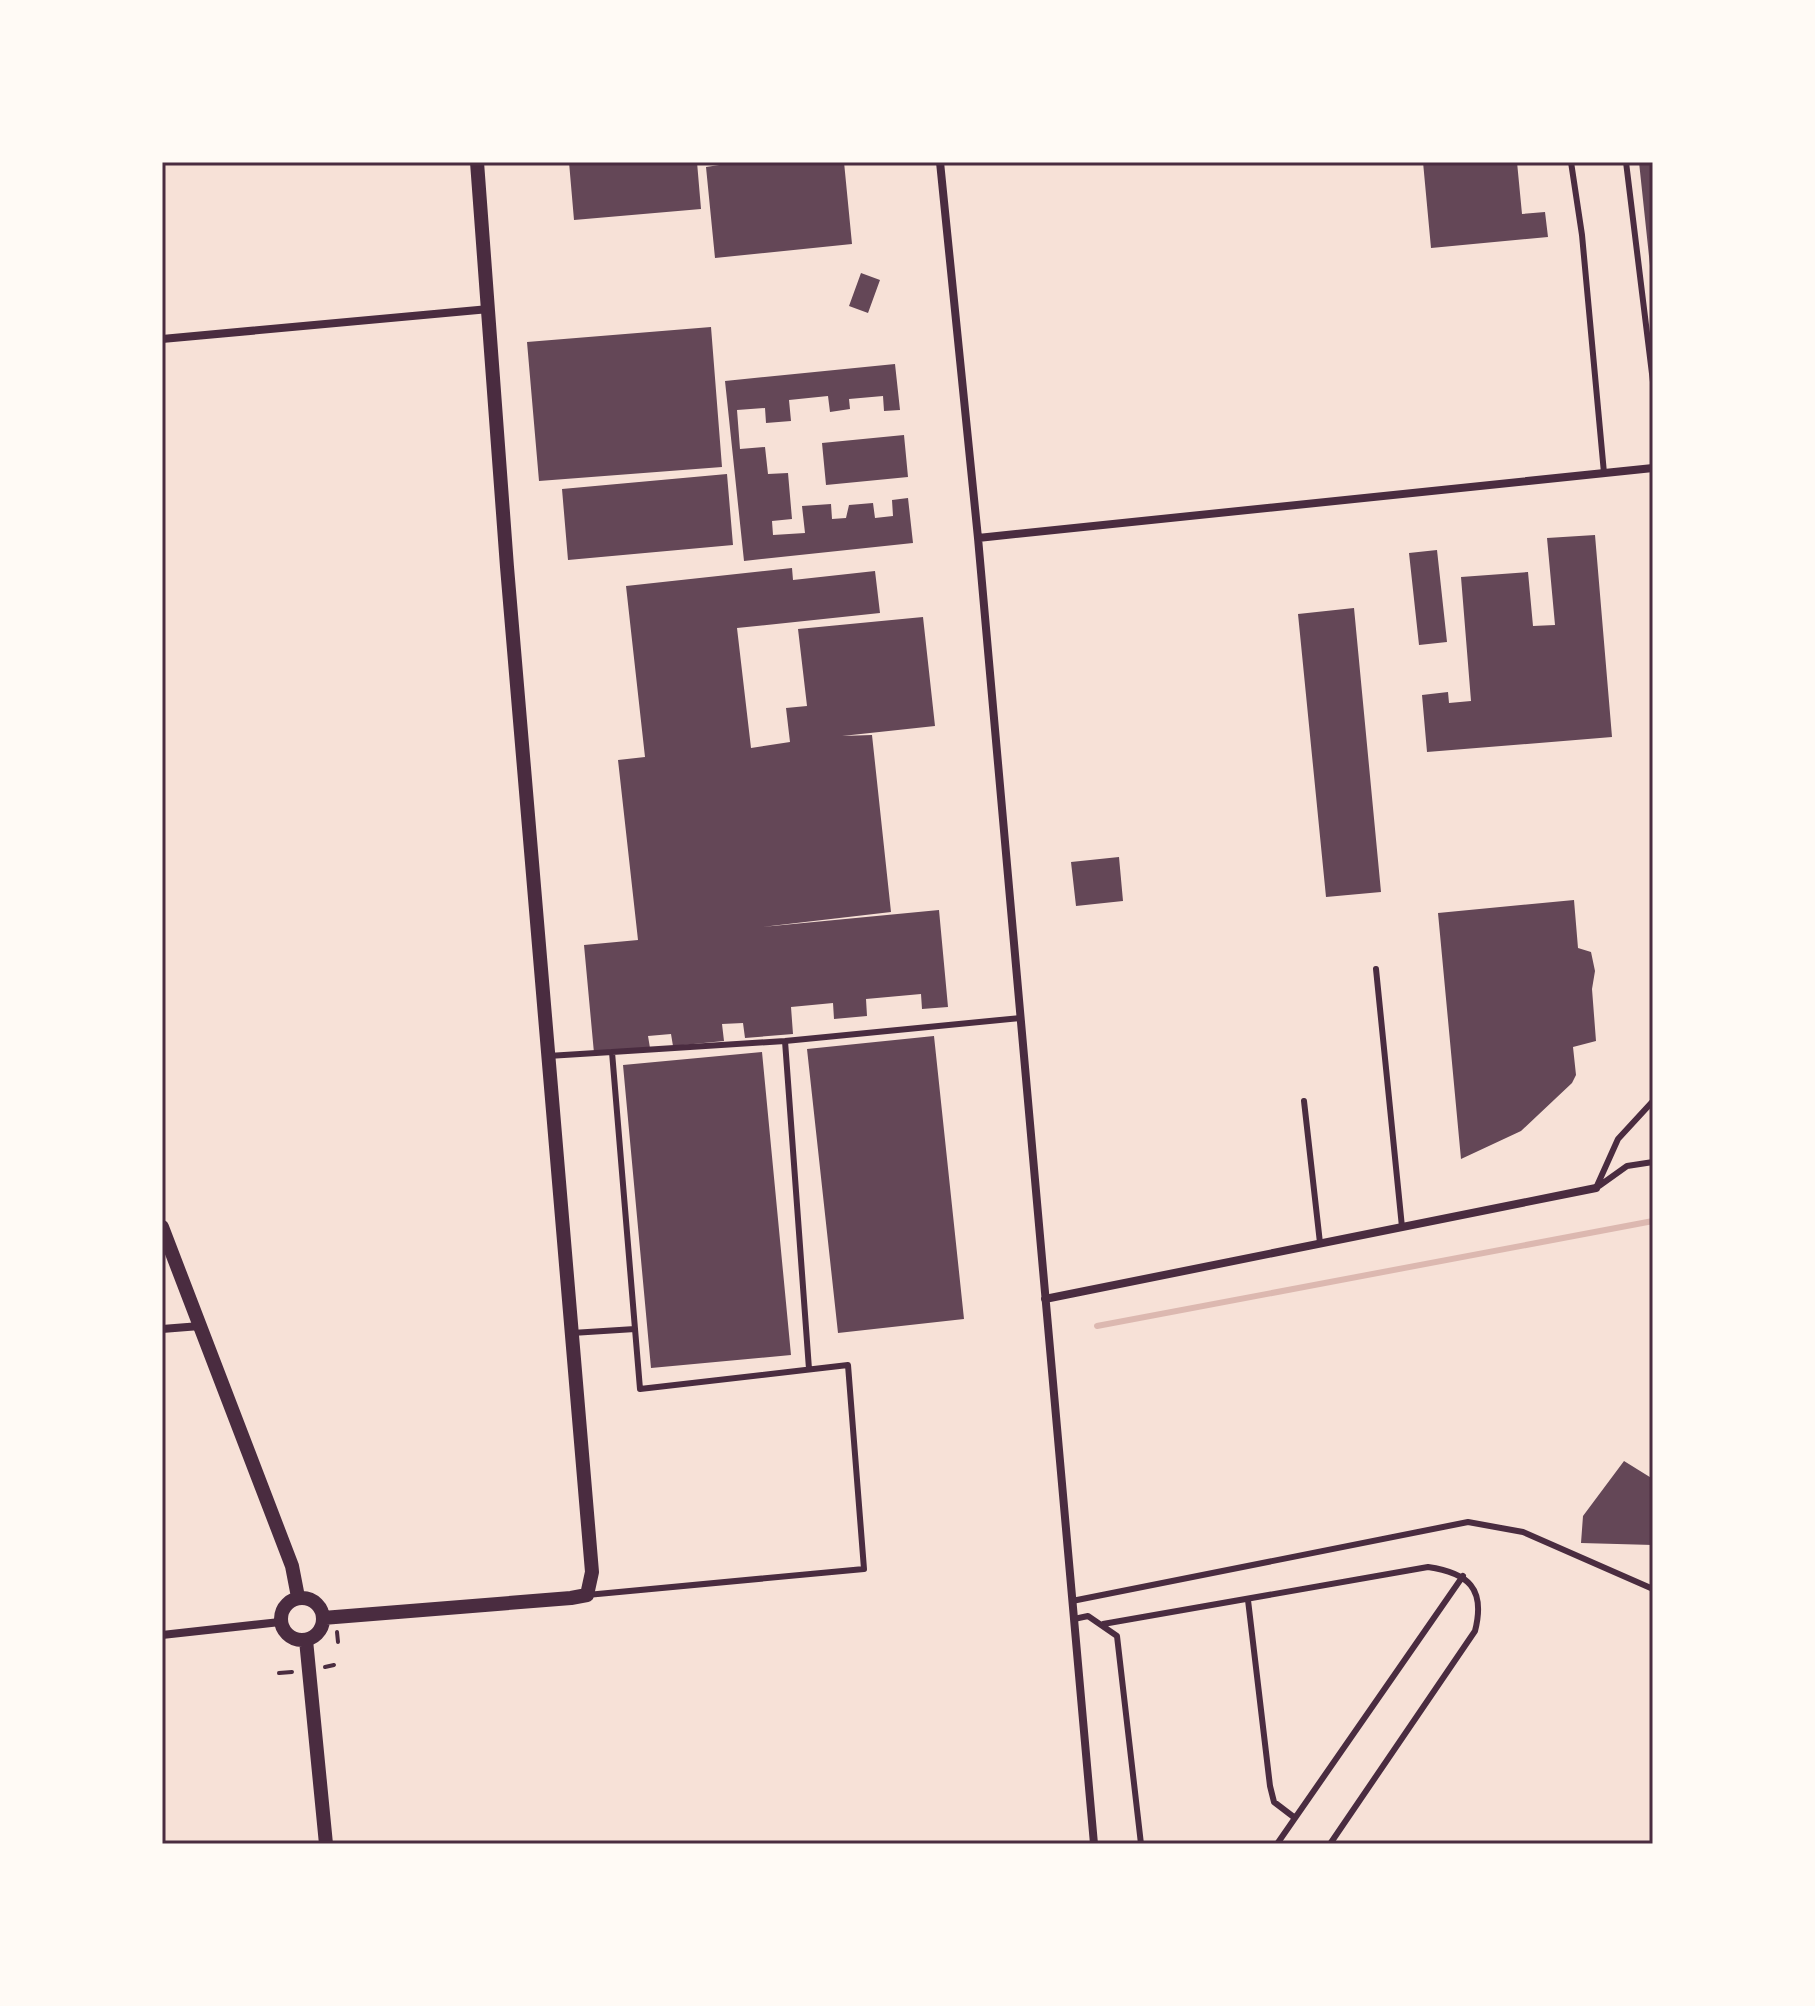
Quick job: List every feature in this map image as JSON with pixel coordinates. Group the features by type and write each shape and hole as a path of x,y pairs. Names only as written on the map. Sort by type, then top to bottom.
{"street":[{"path":"323,1618 587,1595 592,1572 477,162"},
{"path":"940,162 978,538 1094,1844"},
{"path":"162,339 489,309"},
{"path":"978,538 1653,468"},
{"path":"1045,1299 1596,1188"},
{"path":"162,1227 292,1566 298,1597"},
{"path":"162,1329 200,1326"},
{"path":"298,1597 318,1604 323,1618 319,1632 306,1640 293,1638 280,1622 286,1604 298,1597"},
{"path":"162,1635 280,1622"},
{"path":"306,1640 326,1844"}],"lane":[{"path":"1571,162 1582,235 1604,473"},
{"path":"1626,162 1653,382"},
{"path":"1376,969 1402,1227"},
{"path":"548,1056 785,1041 1020,1018"},
{"path":"785,1041 809,1369"},
{"path":"587,1595 864,1569 848,1365 640,1389 612,1052"},
{"path":"1304,1101 1320,1243"},
{"path":"1596,1188 1618,1139 1653,1101"},
{"path":"1596,1188 1627,1166 1653,1162"},
{"path":"572,1333 635,1329"},
{"path":"1072,1601 1468,1522 1487,1523 1523,1532 1653,1589"},
{"path":"1103,1624 1428,1567 1463,1576 1475,1592 1480,1607 1475,1631 1330,1844"},
{"path":"1277,1844 1463,1576"},
{"path":"1248,1600 1270,1786 1274,1802 1295,1818"},
{"path":"1074,1619 1088,1616 1117,1636 1141,1844"}],"building":[{"path":"569,162 697,162 701,209 574,220"},
{"path":"739,162 844,162 852,244 715,258 706,167"},
{"path":"1423,162 1517,162 1522,214 1545,212 1548,237 1431,248"},
{"path":"1639,162 1653,162 1653,275 1651,275"},
{"path":"861,273 880,280 868,313 849,306"},
{"path":"711,327 722,467 539,481 527,342"},
{"path":"895,364 900,410 884,411 883,396 849,399 850,409 830,412 828,396 789,400 791,421 766,423 765,408 737,410 740,449 765,447 768,474 788,473 792,519 772,521 773,535 805,533 802,506 831,504 832,519 846,518 849,505 873,503 875,518 893,516 892,500 908,498 913,543 744,561 725,381"},
{"path":"904,435 908,477 826,485 822,443"},
{"path":"727,474 733,545 568,560 562,489"},
{"path":"1595,535 1612,737 1427,752 1422,695 1448,692 1449,703 1471,701 1461,577 1528,572 1533,626 1555,625 1547,538"},
{"path":"1437,550 1447,642 1419,645 1409,553"},
{"path":"792,568 793,580 875,571 880,613 737,628 751,748 790,742 786,708 807,706 798,629 923,617 935,726 842,736 872,735 891,912 762,927 939,910 948,1007 922,1009 921,994 866,999 867,1016 834,1019 833,1003 791,1007 793,1034 745,1038 743,1023 722,1024 724,1041 673,1046 671,1034 648,1036 650,1048 594,1053 584,945 638,940 618,760 645,757 626,586"},
{"path":"1354,608 1381,892 1326,897 1298,614"},
{"path":"1119,857 1123,901 1076,906 1071,862"},
{"path":"1574,900 1578,948 1591,952 1595,971 1592,989 1596,1041 1573,1047 1576,1075 1572,1083 1521,1131 1461,1159 1438,913"},
{"path":"934,1036 964,1319 838,1333 807,1049"},
{"path":"762,1052 791,1355 651,1368 623,1065"},
{"path":"1624,1461 1653,1479 1653,1545 1581,1543 1583,1516"}],"waterway":[{"path":"1097,1326 1653,1221"}]}
